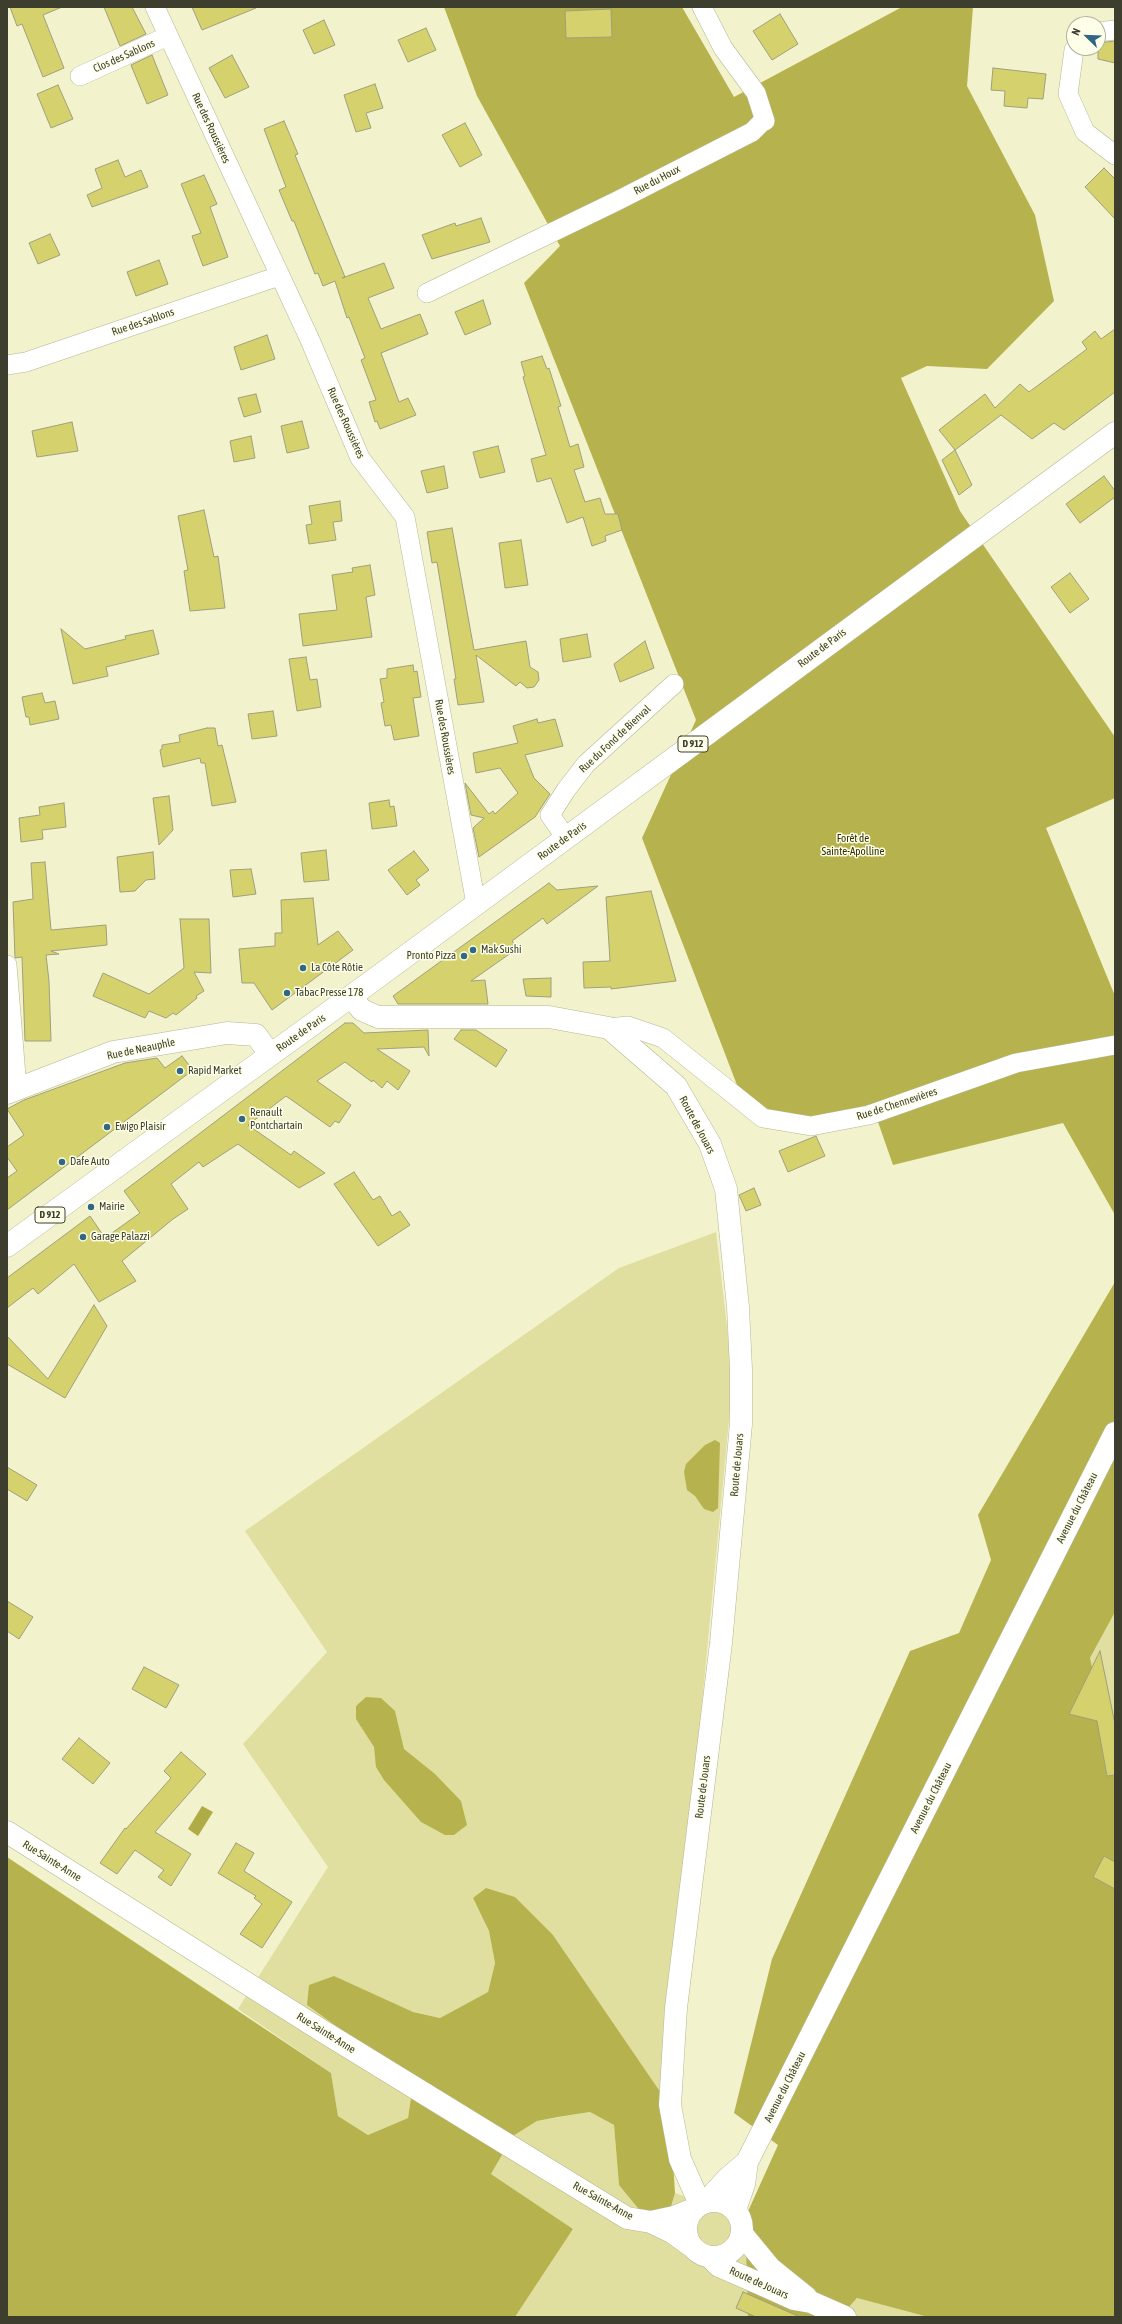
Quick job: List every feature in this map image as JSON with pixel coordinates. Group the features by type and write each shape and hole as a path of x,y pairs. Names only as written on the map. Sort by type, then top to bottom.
{"main road":[{"name":"Route de Paris","path":"7,1246 270,1054 351,997 1115,433"},
{"path":"351,997 362,1010 378,1018 549,1017 609,1028"},
{"name":"Route de Jouars","path":"609,1028 676,1086 710,1144 726,1189 738,1307 742,1369 737,1472 721,1642 676,2008 670,2105 680,2159 700,2205"},
{"name":"Rue de Neauphle","path":"12,1091 113,1052 227,1033 256,1035 270,1054"},
{"name":"Avenue du Château","path":"735,2210 744,2184 747,2162 1115,1433"},
{"name":"Rue Sainte-Anne","path":"7,1832 324,2032 627,2218 651,2222 672,2232 690,2245"},
{"name":"Avenue du Château","path":"700,2205 747,2162"},
{"path":"722,2202 735,2210 741,2221 742,2234 734,2249 728,2254 710,2257 702,2255 690,2245 686,2237 686,2222 700,2205 722,2202"},
{"name":"Rue Sainte-Anne","path":"651,2222 674,2217 700,2205"},
{"name":"Route de Jouars","path":"742,2234 770,2268 798,2289 811,2302"},
{"name":"Route de Jouars","path":"710,2257 719,2266 794,2299 811,2302 845,2317"}],"street":[{"name":"Rue des Roussières","path":"155,7 310,340 360,458 405,517 476,904"},
{"name":"Rue du Houx","path":"427,293 617,201 752,132 764,120 766,121 756,93 723,48 702,7"},
{"name":"Clos des Sablons","path":"80,76 168,36"},
{"path":"1073,56 1068,94 1085,132 1115,155"},
{"name":"Rue des Sablons","path":"7,365 26,362 279,276"},
{"name":"Rue du Fond de Bienval","path":"566,838 550,815 566,790 586,764 674,684"},
{"path":"7,965 12,1091"},
{"name":"Rue de Chennevières","path":"609,1028 628,1026 663,1038 763,1118 811,1126 869,1116 1016,1063 1115,1045"}],"shaded area":[{"path":"716,1232 733,1378 695,1777 661,2093 553,1935 473,1898 489,1931 495,1963 488,1992 440,2018 413,2012 307,2005 333,2024 414,2077 408,2118 368,2135 338,2116 331,2073 238,2009 328,1867 243,1744 327,1652 245,1531 619,1268"},
{"path":"1115,1612 1115,1767 1090,1658"},
{"path":"202,1806 213,1812 198,1836 188,1829"},
{"path":"590,2112 614,2125 619,2185 670,2210 675,2193 745,2218 748,2317 515,2317 573,2229 491,2174 513,2136 537,2121"},
{"path":"857,2298 928,2317 840,2317"}],"green space":[{"name":"Forêt de Sainte-Apolline","path":"444,7 682,7 734,97 902,7 973,7 967,86 1035,215 1054,301 987,369 927,366 901,378 960,511 1115,737 1115,798 1046,828 1115,996 1115,1215 1063,1123 893,1165 878,1122 787,1119 742,1098 642,838 696,720 524,283 560,246 477,96"},
{"path":"1115,1282 1115,1612 1090,1658 1115,1767 1115,2317 928,2317 857,2298 840,2317 748,2317 745,2218 778,2145 734,2113 772,1959 910,1651 959,1633 991,1560 978,1515"},
{"path":"715,1440 720,1443 718,1508 713,1512 704,1509 695,1496 687,1490 684,1472 686,1464 705,1445"},
{"path":"366,1697 381,1698 395,1711 404,1749 435,1774 461,1801 467,1825 454,1835 445,1835 421,1822 384,1780 376,1767 374,1747 356,1719 356,1706"},
{"path":"7,1857 331,2073 338,2116 368,2135 408,2118 414,2077 333,2024 307,2005 309,1985 334,1976 413,2012 440,2018 488,1992 495,1963 489,1931 473,1898 486,1888 515,1897 553,1935 661,2093 672,2145 675,2193 670,2210 642,2213 619,2185 614,2125 590,2112 558,2117 537,2121 513,2136 491,2174 573,2229 515,2317 7,2317"}],"building":[{"path":"10,7 62,7 43,15 64,68 43,77 22,24 17,26"},
{"path":"104,7 132,7 146,34 120,46"},
{"path":"192,7 256,7 256,8 202,30"},
{"path":"611,9 612,37 566,38 565,11"},
{"path":"780,14 798,44 772,60 753,31"},
{"path":"324,20 335,45 314,54 303,30"},
{"path":"426,28 436,50 408,62 398,40"},
{"path":"1115,41 1115,63 1098,59 1098,56 1106,56 1106,42"},
{"path":"152,55 168,95 147,104 131,65"},
{"path":"232,55 249,87 225,98 209,68"},
{"path":"993,68 1046,74 1043,99 1028,98 1027,108 1004,106 1005,91 991,90"},
{"path":"375,84 383,108 366,113 371,128 356,132 344,95"},
{"path":"58,85 73,119 51,128 37,94"},
{"path":"284,121 298,154 295,155 345,277 384,263 394,288 368,298 381,329 420,314 428,334 381,353 399,402 408,398 416,415 380,429 377,421 375,422 369,402 376,400 361,360 365,358 349,317 347,318 335,281 323,286 318,273 315,274 294,221 292,221 279,190 286,187 264,129"},
{"path":"465,123 482,155 460,167 442,135"},
{"path":"118,160 125,177 141,170 148,187 92,207 87,195 102,188 95,169"},
{"path":"1104,168 1115,179 1115,219 1085,187"},
{"path":"204,175 217,204 210,207 228,257 203,266 192,236 201,233 181,184"},
{"path":"481,218 490,242 432,259 422,235 455,223 456,226"},
{"path":"50,234 60,255 38,264 29,243"},
{"path":"159,260 168,284 136,296 127,272"},
{"path":"483,300 491,324 465,335 455,312"},
{"path":"1115,329 1115,392 1064,430 1054,423 1032,439 1001,415 955,450 939,430 985,394 995,408 1020,384 1029,392 1087,349 1082,342 1095,331 1101,339"},
{"path":"267,335 275,359 241,370 234,347"},
{"path":"542,356 547,369 549,368 561,406 558,407 570,447 578,444 584,467 574,470 585,502 600,498 605,514 618,514 622,530 605,536 606,541 592,546 583,517 567,523 551,478 537,482 531,459 546,455 523,377 525,376 521,362"},
{"path":"256,394 261,412 244,417 238,398"},
{"path":"302,421 309,448 287,453 281,426"},
{"path":"72,422 78,451 37,457 32,431"},
{"path":"251,436 255,458 234,462 230,441"},
{"path":"498,446 505,472 480,478 473,452"},
{"path":"955,450 972,485 959,495 942,460"},
{"path":"444,466 448,488 427,493 421,471"},
{"path":"1104,476 1115,491 1115,497 1080,523 1066,504"},
{"path":"340,501 342,521 333,522 336,540 309,544 306,525 312,524 309,506"},
{"path":"204,510 214,557 218,556 225,608 190,611 184,571 188,570 178,516"},
{"path":"452,528 474,650 526,641 530,667 538,672 539,680 534,687 527,688 520,682 516,686 476,655 484,702 458,705 454,679 456,679 437,562 432,563 427,532"},
{"path":"521,540 528,585 505,588 499,543"},
{"path":"370,565 375,595 366,597 372,637 303,646 299,614 337,610 332,575 353,572 352,568"},
{"path":"1070,573 1089,599 1070,613 1051,587"},
{"path":"61,629 85,649 126,639 125,636 153,630 159,654 106,667 108,676 73,684"},
{"path":"587,634 591,657 563,662 560,639"},
{"path":"645,641 654,668 620,682 614,664"},
{"path":"306,657 310,680 317,679 321,707 297,711 289,659"},
{"path":"413,665 414,672 417,671 421,697 413,698 419,736 394,740 391,725 385,726 381,703 384,702 380,679 387,678 387,669"},
{"path":"42,693 45,703 55,701 59,719 30,725 29,717 26,717 22,697"},
{"path":"273,711 277,736 252,739 248,714"},
{"path":"537,719 538,723 555,719 563,746 525,755 534,778 550,794 535,817 479,857 473,828 484,818 471,815 465,783 489,814 493,811 495,814 518,793 500,768 476,773 473,753 518,743 513,726"},
{"path":"207,728 215,728 218,746 222,745 236,802 212,806 205,763 201,763 200,758 163,767 160,750 162,749 162,745 180,742 179,735"},
{"path":"169,796 173,830 159,845 153,798"},
{"path":"389,800 390,807 394,806 397,826 372,829 369,803"},
{"path":"64,803 66,827 42,830 43,839 21,842 19,818 40,815 39,807"},
{"path":"326,850 329,880 304,882 301,853"},
{"path":"414,851 429,870 416,880 420,885 407,895 388,870"},
{"path":"153,852 155,879 146,880 135,891 120,892 117,857"},
{"path":"45,862 51,930 106,925 107,945 51,951 59,954 46,955 49,981 51,1041 25,1041 22,957 15,958 13,902 33,899 31,863"},
{"path":"251,869 256,894 233,897 230,870"},
{"path":"549,883 557,890 598,886 547,924 543,918 512,941 518,948 471,981 485,980 488,1004 398,1004 393,996"},
{"path":"651,891 676,981 611,989 611,987 584,988 583,962 610,961 606,897"},
{"path":"313,898 318,945 338,931 353,950 272,1010 254,983 242,983 239,949 275,946 275,933 282,933 281,900"},
{"path":"180,919 209,919 211,973 194,972 204,991 196,996 197,998 176,1015 173,1013 166,1018 149,1011 145,1018 93,996 103,973 149,994 184,968"},
{"path":"551,978 551,997 526,996 523,979"},
{"path":"345,1023 353,1023 364,1033 428,1030 429,1056 424,1047 377,1049 410,1071 398,1090 387,1081 382,1088 373,1080 372,1082 345,1062 317,1081 351,1105 339,1123 335,1121 330,1127 286,1096 248,1125 291,1155 294,1151 325,1173 299,1188 238,1144 203,1167 199,1162 171,1184 188,1209 173,1219 122,1261 136,1281 99,1302 74,1264 38,1294 33,1288 7,1308 7,1278 90,1216 105,1238 140,1213 124,1191"},
{"path":"461,1030 476,1030 507,1050 496,1067 454,1039"},
{"path":"182,1056 193,1070 7,1210 7,1178 17,1171 7,1157 7,1147 24,1135 7,1109 24,1100 125,1063 157,1058 165,1068"},
{"path":"816,1136 825,1156 788,1172 779,1151"},
{"path":"354,1172 373,1200 380,1196 392,1216 400,1211 410,1225 378,1246 334,1184"},
{"path":"754,1188 761,1205 746,1211 739,1195"},
{"path":"94,1305 107,1326 65,1398 7,1364 7,1336 48,1379"},
{"path":"7,1467 37,1485 27,1501 7,1489"},
{"path":"7,1601 33,1617 19,1639 7,1631"},
{"path":"1100,1651 1115,1724 1115,1775 1107,1776 1097,1721 1069,1714"},
{"path":"144,1667 179,1685 166,1708 132,1689"},
{"path":"79,1738 110,1763 93,1784 62,1759"},
{"path":"181,1752 206,1774 155,1832 191,1854 171,1886 158,1877 164,1870 135,1850 117,1874 100,1863 125,1828 126,1829 171,1778 164,1771"},
{"path":"236,1843 254,1853 244,1871 292,1902 262,1948 240,1934 262,1904 254,1898 256,1896 218,1873"},
{"path":"1104,1856 1115,1862 1115,1889 1093,1877"},
{"path":"743,2292 800,2317 756,2317 736,2308"}],"place":[{"name":"Mak Sushi","path":"473,950"},
{"name":"Pronto Pizza","path":"464,956"},
{"name":"La Côte Rôtie","path":"303,968"},
{"name":"Tabac Presse 178","path":"287,993"},
{"name":"Rapid Market","path":"180,1071"},
{"name":"Renault Pontchartain","path":"242,1119"},
{"name":"Ewigo Plaisir","path":"107,1127"},
{"name":"Dafe Auto","path":"62,1162"},
{"name":"Mairie","path":"91,1207"},
{"name":"Garage Palazzi","path":"83,1237"}]}
